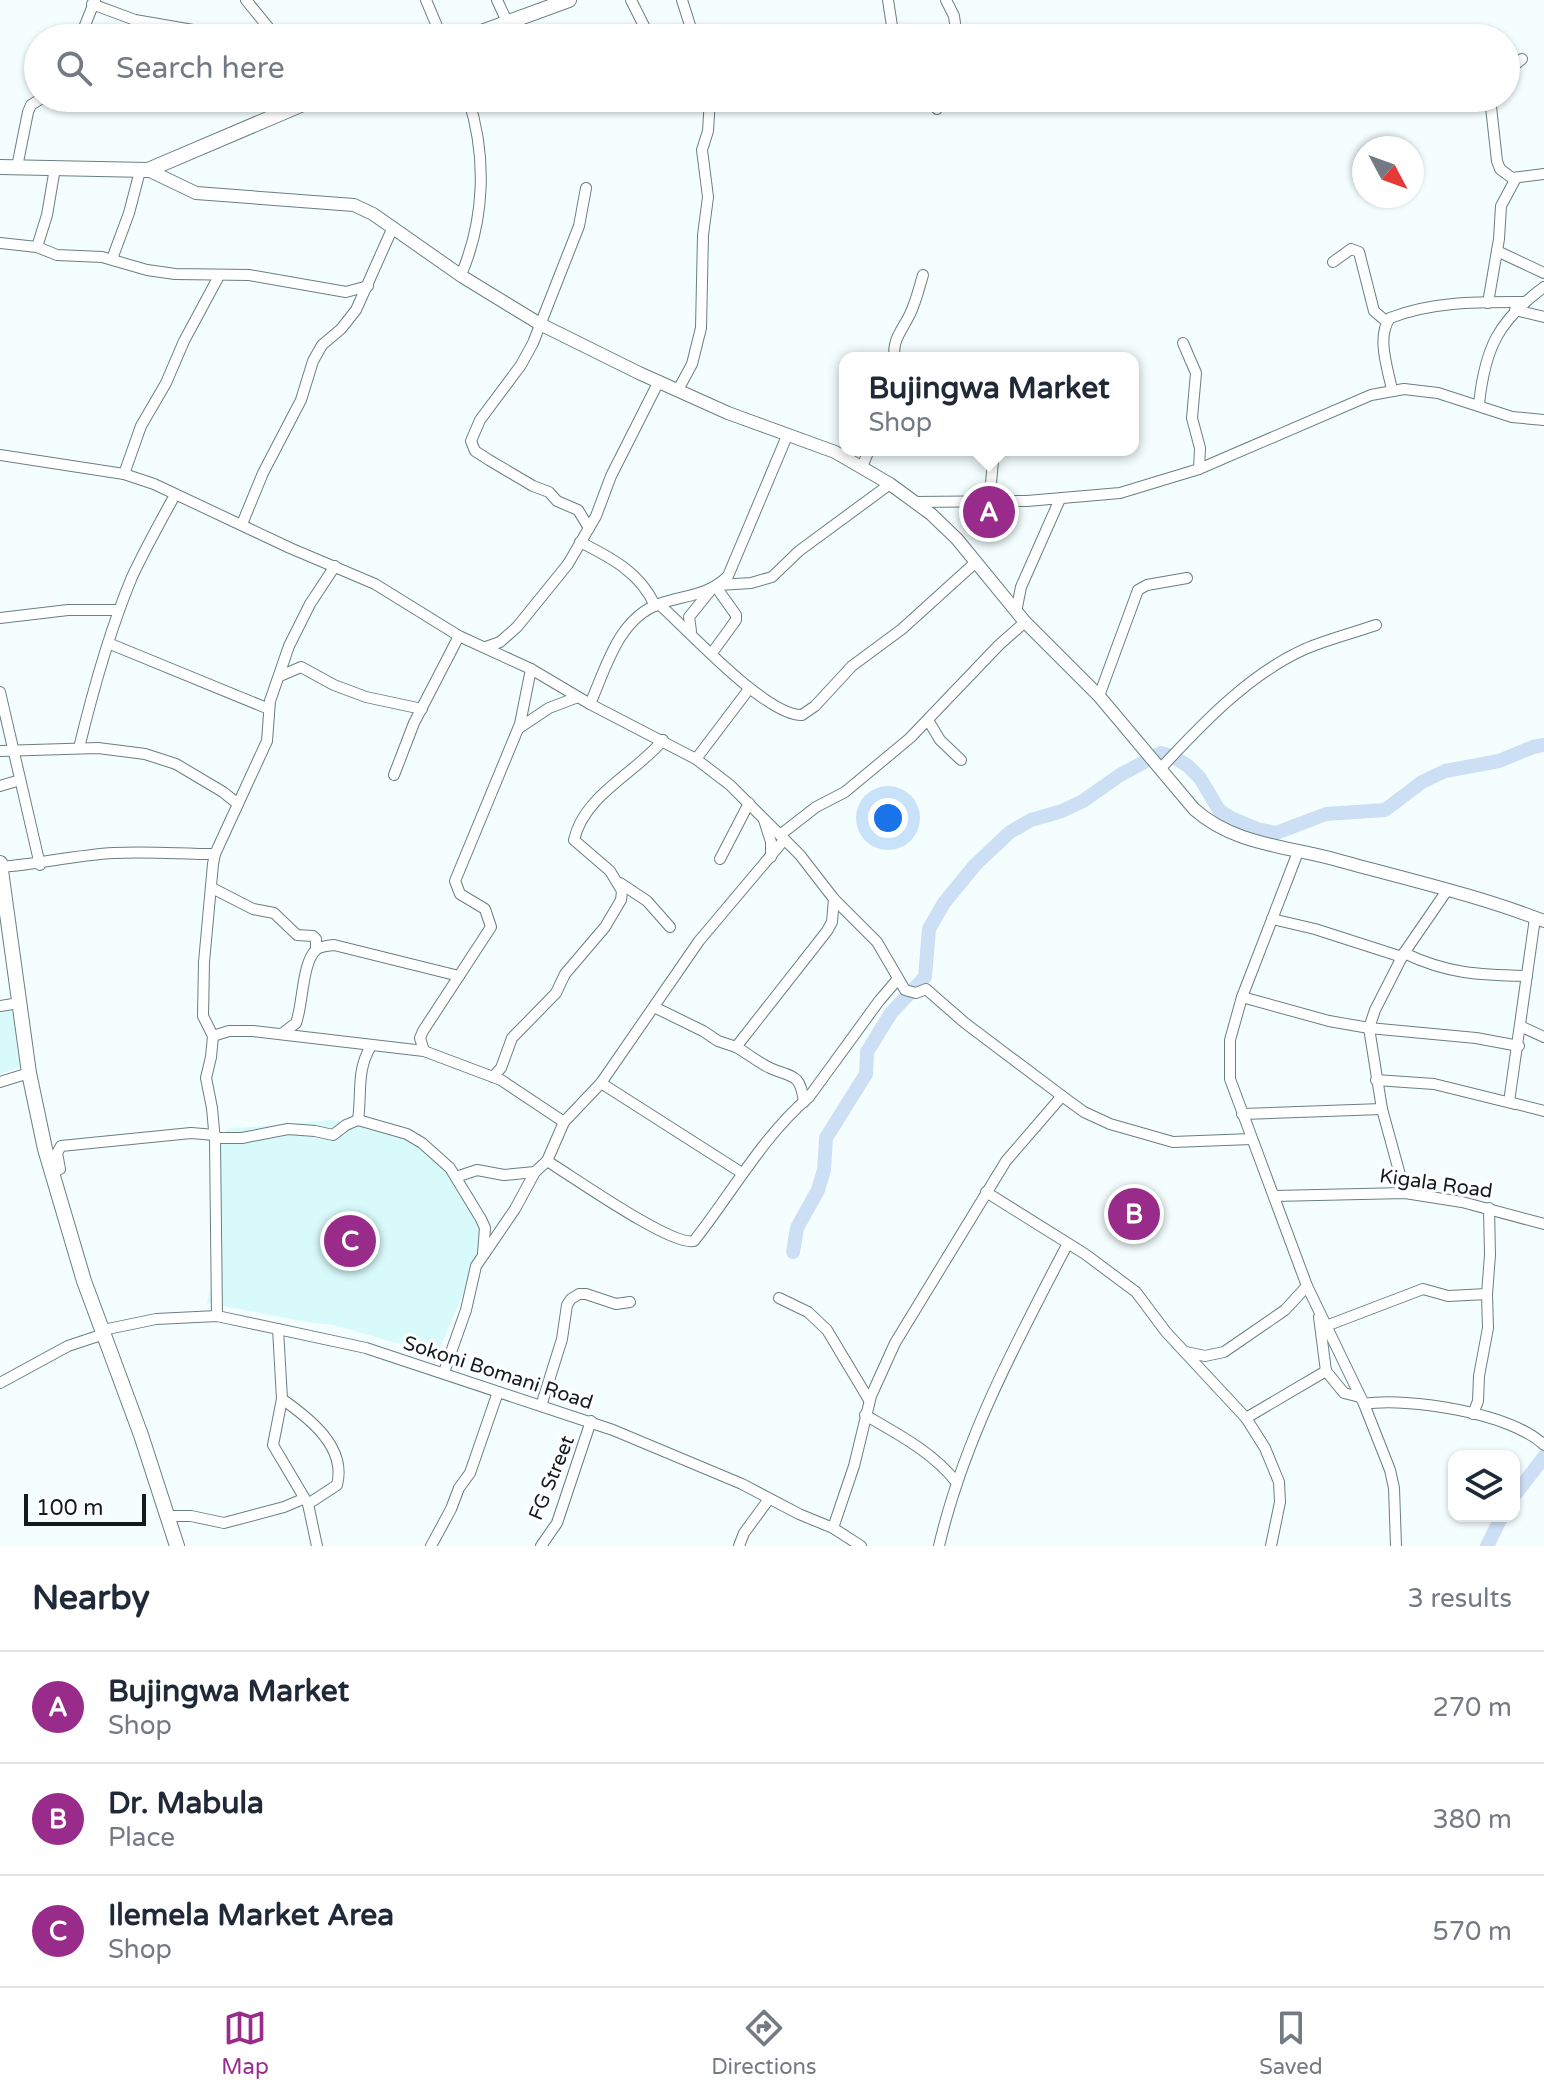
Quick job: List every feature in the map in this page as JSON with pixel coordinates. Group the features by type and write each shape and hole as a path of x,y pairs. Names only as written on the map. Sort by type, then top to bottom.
{"main road":[{"path":"508,24 569,0"},
{"path":"0,167 144,170 283,112"},
{"path":"0,865 29,1073 52,1173 84,1281 177,1546"}],"street":[{"path":"246,0 266,24"},
{"path":"426,0 436,24"},
{"path":"497,0 508,24"},
{"path":"631,0 643,24"},
{"path":"682,0 690,24"},
{"path":"888,0 892,24"},
{"path":"946,0 955,24"},
{"path":"85,24 94,2 135,20 158,24"},
{"path":"17,167 28,112"},
{"path":"461,275 479,218 481,146 472,112"},
{"path":"678,390 692,364 701,328 703,235 708,197 702,150 709,112"},
{"path":"1492,112 1500,169 1512,178 1544,174"},
{"path":"37,247 47,215 55,168"},
{"path":"112,259 144,170 196,193 354,205 393,227 461,275 540,324 678,390 839,454"},
{"path":"1488,303 1501,206 1516,178"},
{"path":"586,188 579,226 540,324 521,365 480,420 471,445 475,451 514,476 578,510 589,528"},
{"path":"242,524 263,473 301,400 313,361 322,345 341,329 356,310 393,227"},
{"path":"0,243 37,247 57,255 112,259 147,270 219,276 249,275 346,292 368,286"},
{"path":"1333,262 1351,249 1359,252 1374,311 1387,322"},
{"path":"1497,251 1544,273"},
{"path":"894,352 896,339 910,315 923,275"},
{"path":"124,474 141,426 219,276"},
{"path":"1479,404 1492,344 1515,310 1544,287"},
{"path":"346,292 356,310"},
{"path":"1387,322 1404,312 1426,307 1525,302"},
{"path":"1515,310 1544,317"},
{"path":"1387,322 1385,353 1392,390"},
{"path":"1183,343 1196,373 1192,418 1200,448 1199,469"},
{"path":"486,647 500,642 517,627 559,578 602,505 611,476 659,381"},
{"path":"915,502 1060,499 1120,493 1199,469 1371,395 1392,390 1420,389 1479,404 1512,417 1544,420"},
{"path":"692,633 689,617 734,564 787,436"},
{"path":"0,455 124,474 154,484 377,585 459,636 531,669 590,704 663,740 696,759 763,817 834,899 877,942 900,986 910,993 926,989 965,1023 1062,1096 1110,1124 1173,1142 1252,1139"},
{"path":"842,456 890,484 945,527 1021,617 1099,696 1194,809 1207,820 1241,837 1448,889 1503,905 1540,920 1527,976 1509,1102"},
{"path":"862,467 867,456"},
{"path":"984,501 991,483 993,456"},
{"path":"590,704 619,639 626,629 657,605 716,587 772,577 799,551 890,484"},
{"path":"79,748 93,691 119,610 144,552 175,495"},
{"path":"444,1372 466,1310 473,1273 535,1172 547,1161 564,1122 601,1083 699,941 771,857 782,837 816,807 845,792 928,720 999,645 1021,617 1021,587 1060,499"},
{"path":"580,542 634,575 657,605 692,633 749,689 790,714 802,715 809,712 852,666 902,629 976,562"},
{"path":"217,1316 215,1136 206,1078 213,1036 203,1016 204,962 215,854 267,741 269,709 285,657 298,627 335,566"},
{"path":"1099,696 1138,590 1147,585 1187,578"},
{"path":"712,653 736,620 736,615 716,587"},
{"path":"0,618 68,610 119,610"},
{"path":"1161,768 1213,714 1266,672 1305,649 1376,625"},
{"path":"394,775 422,709 459,636"},
{"path":"108,643 269,709"},
{"path":"280,676 301,667 334,685 366,697 422,709"},
{"path":"408,1048 423,1031 491,927 485,909 460,894 455,881 519,728 531,669"},
{"path":"696,759 749,689"},
{"path":"0,692 40,865"},
{"path":"519,728 549,708 578,697"},
{"path":"928,720 940,740 961,760"},
{"path":"493,1077 501,1068 512,1038 556,993 565,974 610,919 621,900 622,891 618,882 601,862 576,843 574,837 605,791 624,773 640,765 663,740"},
{"path":"0,751 79,748 117,750 163,759 223,792 238,804"},
{"path":"0,786 20,780"},
{"path":"720,859 749,803"},
{"path":"763,817 771,842 771,857"},
{"path":"0,865 40,865 111,853 166,851 215,854"},
{"path":"1298,852 1242,997 1230,1040 1230,1079 1307,1286 1362,1400 1390,1470 1394,1488 1396,1546"},
{"path":"618,882 647,901 670,927"},
{"path":"212,888 253,909 274,913 297,935 316,939 316,949 309,960 301,1011 296,1023 282,1034"},
{"path":"1405,1193 1382,1109 1369,1028 1403,955 1448,889"},
{"path":"736,1047 827,931 832,922 834,899"},
{"path":"1272,919 1403,955 1435,968 1527,976"},
{"path":"316,949 334,945 459,976"},
{"path":"547,1161 652,1228 686,1242 694,1241 742,1173 804,1102 897,980"},
{"path":"1242,997 1329,1021 1519,1046"},
{"path":"0,1006 19,1003"},
{"path":"654,1007 718,1041 736,1047 772,1069 792,1074 799,1081 804,1102"},
{"path":"1520,1026 1544,1037"},
{"path":"213,1036 229,1031 282,1034 424,1051 493,1077 541,1104 564,1122"},
{"path":"423,1031 420,1038 424,1051"},
{"path":"358,1120 360,1068 371,1046"},
{"path":"0,1082 29,1073"},
{"path":"1376,1080 1434,1084 1544,1112"},
{"path":"601,1083 742,1173"},
{"path":"833,1528 854,1466 869,1400 895,1343 1006,1161 1062,1096"},
{"path":"1242,1114 1382,1109"},
{"path":"52,1173 60,1169 57,1153 61,1146 191,1133 242,1138 288,1129 333,1135 358,1120 407,1134 440,1158 456,1177 485,1228 483,1254"},
{"path":"456,1177 477,1170 504,1175 535,1172"},
{"path":"986,1192 1085,1254 1136,1292 1184,1351 1246,1418 1265,1448 1279,1482 1280,1502 1271,1546"},
{"name":"Kigala Road","path":"1274,1196 1405,1193 1489,1208 1540,1223"},
{"path":"1473,1414 1478,1401 1479,1376 1487,1338 1489,1208"},
{"path":"1540,1223 1544,1232"},
{"path":"939,1546 962,1469 1020,1334 1067,1245"},
{"path":"1184,1351 1205,1356 1224,1352 1285,1310 1307,1286"},
{"path":"1326,1326 1414,1291 1429,1289 1448,1296 1487,1294"},
{"path":"541,1406 571,1299 586,1294 616,1304 630,1302"},
{"path":"779,1298 808,1312 827,1330 869,1400"},
{"path":"1320,1311 1326,1371 1344,1393 1362,1400 1399,1401 1473,1414 1525,1431 1544,1445"},
{"name":"Sokoni Bomani Road","path":"0,1383 68,1346 104,1332 156,1319 217,1316 343,1341 591,1421 742,1484 833,1528 861,1546"},
{"path":"278,1329 282,1399 273,1445 305,1501 317,1546"},
{"path":"1246,1418 1326,1371"},
{"path":"431,1546 459,1488 470,1473 498,1392"},
{"path":"168,1516 191,1516 224,1523 305,1501 337,1485 337,1461 314,1423 282,1399"},
{"path":"865,1415 902,1436 948,1471 957,1483"},
{"name":"FG Street","path":"541,1546 557,1523 591,1421"},
{"path":"948,1471 962,1469"},
{"path":"739,1546 744,1533 769,1499"}],"shaded area":[{"path":"13,1005 21,1067 0,1074 0,1007"},
{"path":"332,1120 426,1144 448,1159 492,1226 437,1355 334,1325 207,1303 218,1255 211,1218 219,1144 227,1129"}],"waterway":[{"path":"793,1252 797,1228 818,1190 824,1170 826,1138 866,1074 867,1052 891,1013 925,977 929,929 944,903 975,865 1010,832 1031,820 1083,801 1120,775 1161,753 1188,766 1200,778 1219,810 1257,829 1276,833 1326,814 1385,810 1422,782 1445,771 1499,761 1544,745"},
{"path":"1520,1488 1544,1457"},
{"path":"1487,1546 1499,1522"}],"place":[{"name":"Bujingwa Market","path":"989,512"},
{"name":"Dr. Mabula","path":"1134,1214"},
{"name":"Ilemela Market Area","path":"350,1241"}]}
